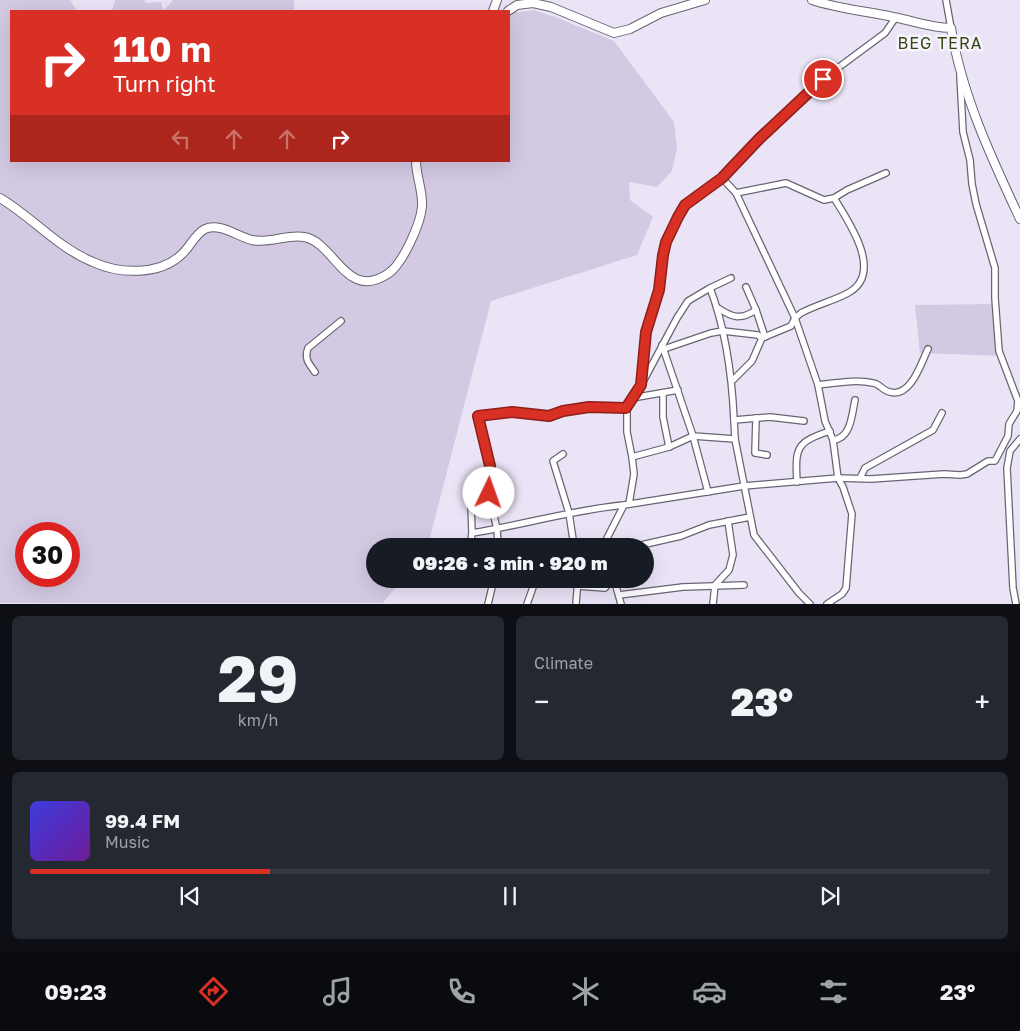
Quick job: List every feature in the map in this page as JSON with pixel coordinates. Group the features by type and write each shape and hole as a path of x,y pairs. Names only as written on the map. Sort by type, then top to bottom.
{"main road":[{"path":"510,10 517,5 533,3 551,7 614,33 621,33 661,12 706,0"},
{"path":"812,0 833,7 896,17 931,27 951,28 960,70 984,142 1020,219"},
{"path":"0,198 76,254 105,267 133,270 156,268 176,260 197,236 206,229 216,227 261,242 306,237 319,244 347,274 356,278 370,280 383,276 396,267 418,224 422,206 416,162"}],"street":[{"path":"946,0 951,28"},
{"path":"641,385 646,332 659,290 666,242 685,205 722,178 759,139 823,79 885,34 896,17"},
{"path":"472,533 569,513 744,486 838,478 967,474 988,461 995,461 1008,436 1009,424 1017,411 1018,401 999,351 995,268 972,184 970,160 963,132 960,70"},
{"path":"736,193 786,183 824,200 834,198 847,190 886,173"},
{"path":"722,178 736,193 795,318 818,385 825,421 833,440 838,478 852,514 846,588 842,594 827,604"},
{"path":"663,347 711,332 723,331 763,337 791,326 795,318 814,306 848,293 861,280 864,264 862,251 850,224 834,198"},
{"path":"607,538 626,504 634,474 627,432 626,408 688,301 731,278"},
{"path":"732,381 752,361 763,337 756,310 746,287"},
{"path":"710,288 718,308 732,381 735,439 754,535 799,593 810,604"},
{"path":"718,308 730,316 738,318 744,317 756,310"},
{"path":"315,372 307,361 306,354 308,348 341,321"},
{"path":"663,347 693,436 708,492"},
{"path":"818,385 860,380 878,384 888,392 897,392 913,382 928,349"},
{"path":"632,398 678,390"},
{"path":"663,393 663,417 669,447"},
{"path":"833,440 840,438 848,428 854,400"},
{"path":"498,538 490,499 490,466 478,416 512,412 549,416 563,411 589,407 626,408"},
{"path":"860,478 865,468 934,430 942,413"},
{"path":"756,418 756,453 767,455"},
{"path":"734,420 788,418 804,421"},
{"path":"797,482 796,463 801,445 812,437 830,431"},
{"path":"632,457 669,447 693,436 735,439"},
{"path":"1016,604 1013,588 1007,468 1010,451 1020,439"},
{"path":"563,454 553,461 569,513 573,538"},
{"path":"471,504 471,538"},
{"path":"654,542 681,536 709,525 750,517"},
{"path":"713,604 715,585 729,570 733,555 728,521"},
{"path":"619,596 683,587 744,584"},
{"path":"488,604 492,588"},
{"path":"527,604 533,588"},
{"path":"576,604 577,588"},
{"path":"616,588 621,604"}],"shaded area":[{"path":"0,0 70,0 76,10 10,10 10,162 510,162 510,17 512,13 534,10 614,41 674,122 677,148 672,171 657,187 629,182 630,200 653,217 637,255 491,301 430,538 366,538 366,588 395,588 383,603 0,603"},
{"path":"115,0 144,0 146,3 161,2 163,10 112,10"},
{"path":"173,0 294,0 294,10 164,10"},
{"path":"995,304 1003,356 920,353 915,305"}],"district":[{"name":"BEG TERA","path":"940,43"}],"route":[{"path":"489,493 490,466 478,416 512,412 553,416 563,411 589,407 626,408 641,385 646,332 659,290 666,242 685,205 722,178 759,139 823,79"}]}
